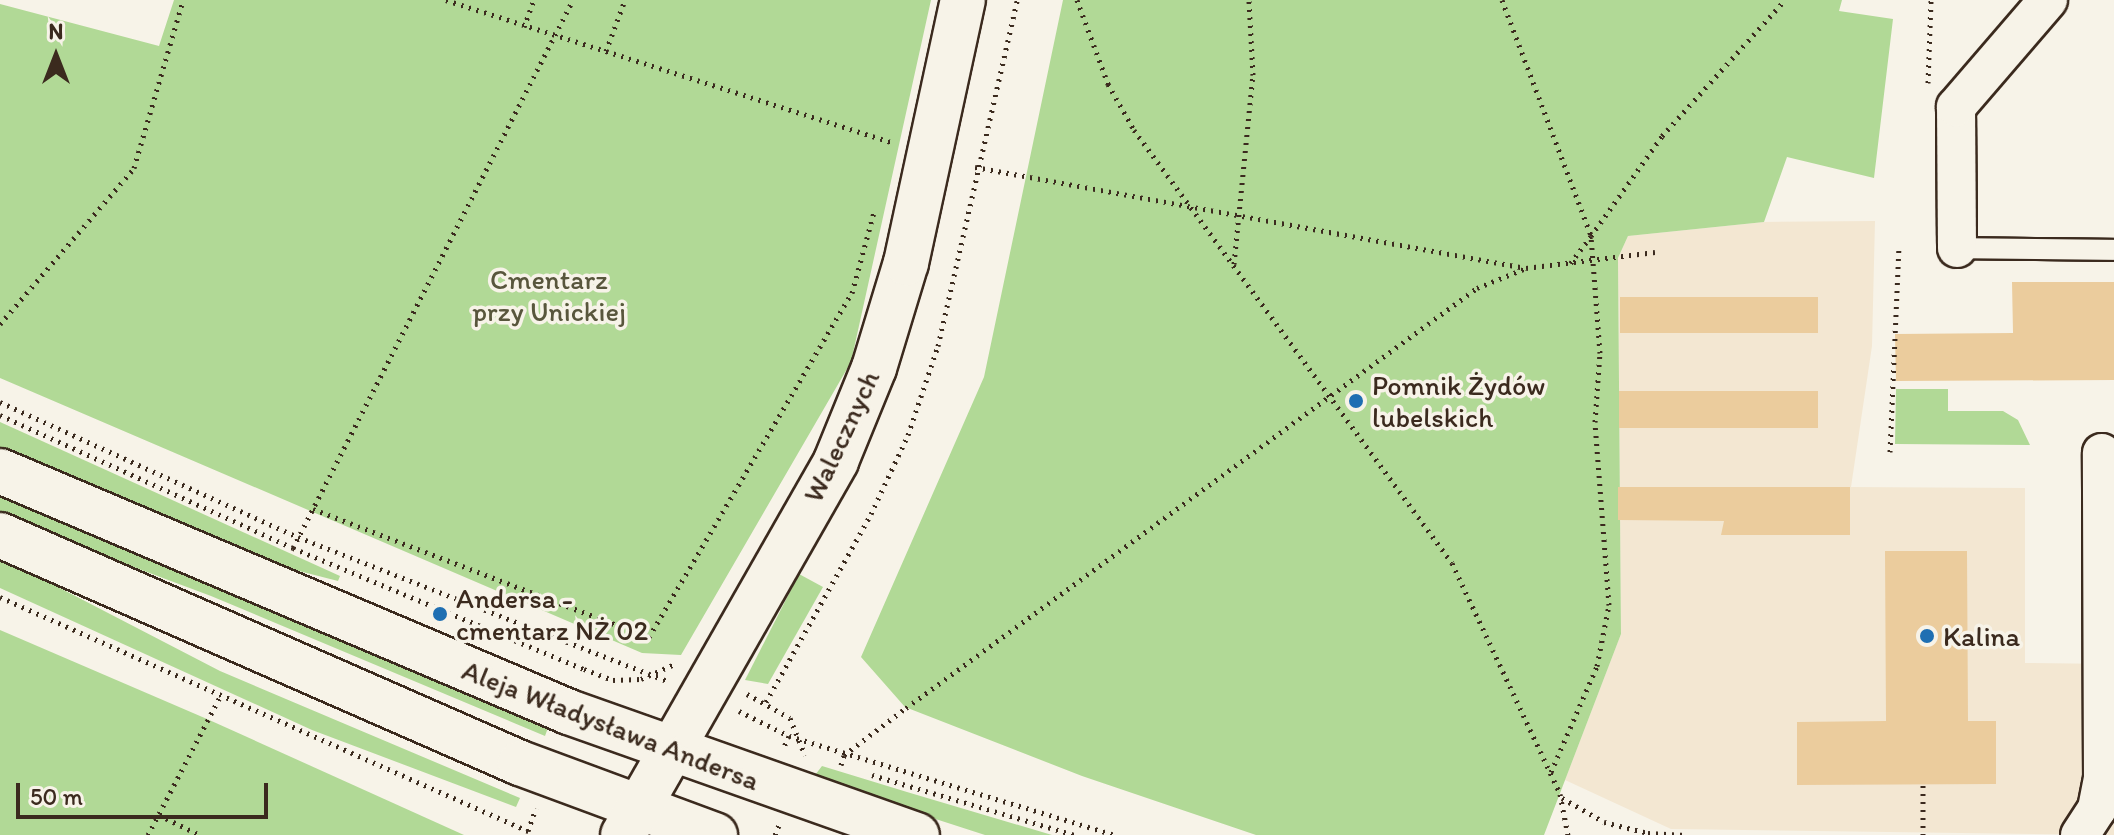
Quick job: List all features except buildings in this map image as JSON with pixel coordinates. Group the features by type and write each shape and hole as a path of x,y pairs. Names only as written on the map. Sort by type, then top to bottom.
{"main road":[{"name":"Walecznych","path":"631,821 836,461 874,368 906,263 963,0"},
{"name":"Aleja Władysława Andersa","path":"0,471 406,647 672,750 917,835"},
{"path":"0,535 631,821 715,835"}],"street":[{"path":"1957,248 1956,107 2048,0"},
{"path":"2080,835 2097,809 2103,778 2109,698 2102,453"}],"lane":[{"path":"1957,248 2114,250"}],"path":[{"path":"0,324 134,168 183,0"},
{"path":"446,0 901,146"},
{"path":"524,27 534,0"},
{"path":"293,548 573,0"},
{"path":"605,52 625,0"},
{"path":"766,702 871,514 908,435 938,346 976,168 1017,0"},
{"path":"1077,0 1108,84 1190,209 1452,563 1551,773 1561,797 1568,835"},
{"path":"1233,265 1241,218 1253,75 1249,0"},
{"path":"1502,0 1591,236 1595,260 1600,353 1595,422 1609,605 1597,666 1551,773"},
{"path":"1571,263 1662,136 1785,0"},
{"path":"888,157 895,128"},
{"path":"976,168 1526,268"},
{"path":"313,509 649,637 852,293 877,199"},
{"path":"1890,452 1899,249"},
{"path":"841,765 844,755 1477,288 1526,268 1655,252"},
{"path":"0,402 298,537 656,678"},
{"path":"0,415 293,548 613,680 656,678 678,665"},
{"path":"0,597 528,831 537,807"},
{"path":"739,690 766,702 790,718 805,755 817,759"},
{"path":"148,835 222,693"},
{"path":"740,711 802,742 1115,835"},
{"path":"781,756 789,736"},
{"path":"829,762 855,770"},
{"path":"869,774 1074,835"},
{"path":"1923,784 1923,835"},
{"path":"1561,797 1604,822 1635,832 1686,835"},
{"path":"159,815 200,835"}],"shaded area":[{"path":"1875,221 1872,346 1851,487 2025,488 2025,663 2114,664 2114,835 1671,829 1565,780 1621,634 1618,258 1628,236 1764,222"}],"green space":[{"name":"Cmentarz przy Unickiej","path":"174,0 931,0 851,362 681,655 642,653 0,378 0,4 159,46"},
{"path":"1063,0 1842,0 1839,11 1893,19 1874,178 1787,157 1764,222 1628,236 1618,258 1621,634 1544,835 1256,835 1082,776 905,707 861,657 984,377"},
{"path":"1896,389 1948,389 1948,411 2003,411 2018,420 2030,445 1895,444"},
{"path":"0,422 340,576 338,581 264,562 0,451"},
{"path":"0,492 549,725 545,736 211,596 48,535 0,513"},
{"path":"0,557 220,671 520,798 516,807 312,730 0,588"},
{"path":"799,574 823,587 768,684 745,680"},
{"path":"0,630 207,719 464,835 0,835"},
{"path":"822,766 1052,835 985,835 812,779"}],"place":[{"name":"Pomnik Żydów lubelskich","path":"1356,401"},
{"name":"Andersa - cmentarz NŻ 02","path":"440,614"},
{"name":"Kalina","path":"1927,636"}]}
